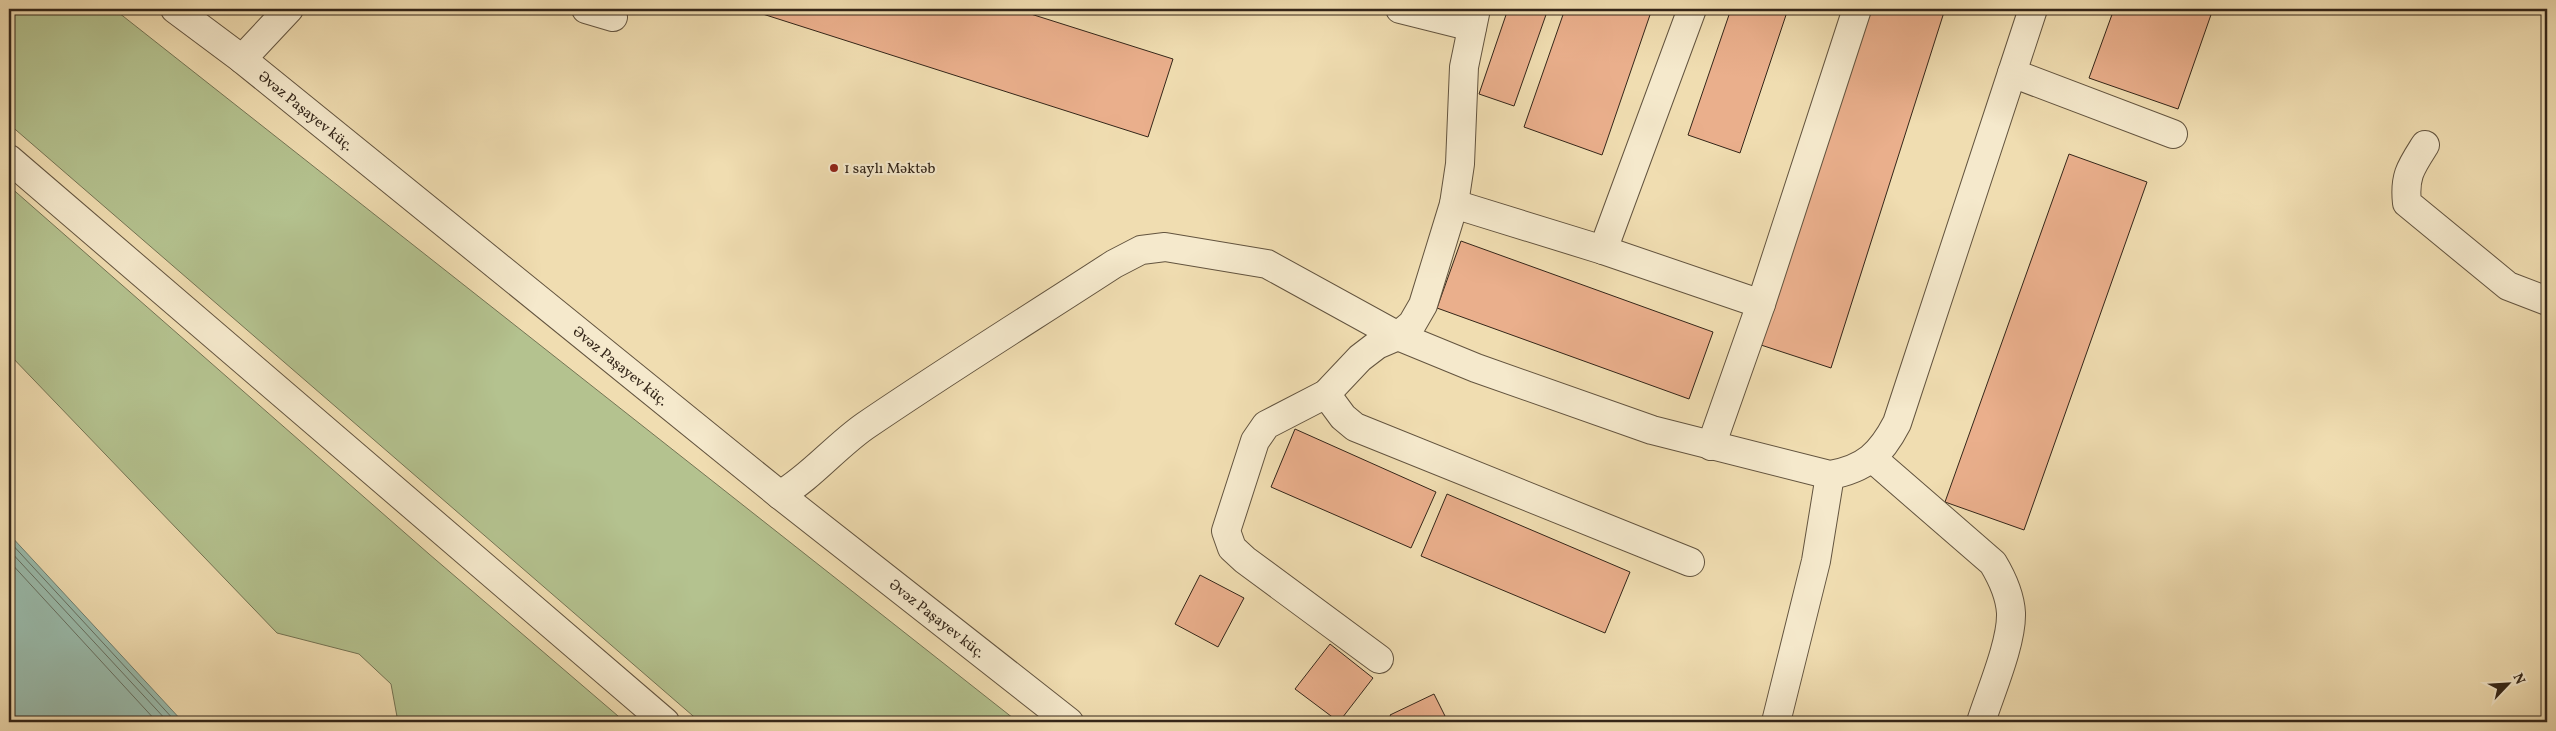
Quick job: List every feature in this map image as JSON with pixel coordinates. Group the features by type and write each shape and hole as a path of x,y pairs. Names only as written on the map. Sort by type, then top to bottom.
{"street":[{"name":"Əvəz Paşayev küç.","path":"174,9 242,60 780,496 1069,722"},
{"path":"242,60 289,9"},
{"path":"586,9 613,17"},
{"path":"1379,659 1245,560 1232,548 1226,531 1254,442 1266,425 1326,394 1360,358 1377,345 1398,336 1412,324 1423,305 1454,204 1460,164 1464,67 1474,18 1400,9"},
{"path":"1603,250 1692,9"},
{"path":"1711,446 1761,304 1857,9"},
{"path":"780,496 794,487 822,461 864,427 1114,264 1141,250 1165,247 1267,264 1398,336 1476,368 1643,427 1711,446 1830,474 1850,471 1872,458 1886,444 1896,422 2033,9"},
{"path":"2012,73 2173,134"},
{"path":"2425,145 2410,170 2405,186 2407,203 2508,286 2547,302"},
{"path":"9,159 665,722"},
{"path":"1454,204 1603,250 1761,304"},
{"path":"1326,394 1343,417 1355,427 1690,562"},
{"path":"1872,458 1993,563 2004,582 2011,614 2006,642 1981,722"},
{"path":"1776,722 1816,561 1830,474"}],"green space":[{"path":"9,9 114,9 1018,722 700,722 9,124"},
{"path":"9,186 429,554 625,722 398,722 391,684 359,654 277,633 9,354"}],"water":[{"path":"9,534 183,722 9,722"}],"building":[{"path":"747,9 1015,9 1173,59 1148,137"},
{"path":"1508,9 1548,9 1514,106 1479,94"},
{"path":"1565,9 1652,9 1602,155 1524,127"},
{"path":"1731,9 1788,9 1740,153 1688,135"},
{"path":"1867,9 1945,9 1831,368 1761,345"},
{"path":"2114,9 2213,9 2178,109 2089,78"},
{"path":"2069,154 2147,182 2024,530 1945,502"},
{"path":"1461,241 1713,332 1689,399 1437,308"},
{"path":"1295,429 1436,492 1411,548 1271,487"},
{"path":"1447,494 1630,572 1605,633 1421,556"},
{"path":"1200,575 1244,598 1218,647 1175,624"},
{"path":"1330,644 1373,678 1339,722 1295,689"},
{"path":"1434,694 1448,722 1394,722 1390,715"}],"place":[{"name":"1 saylı Məktəb","path":"834,168"}]}
